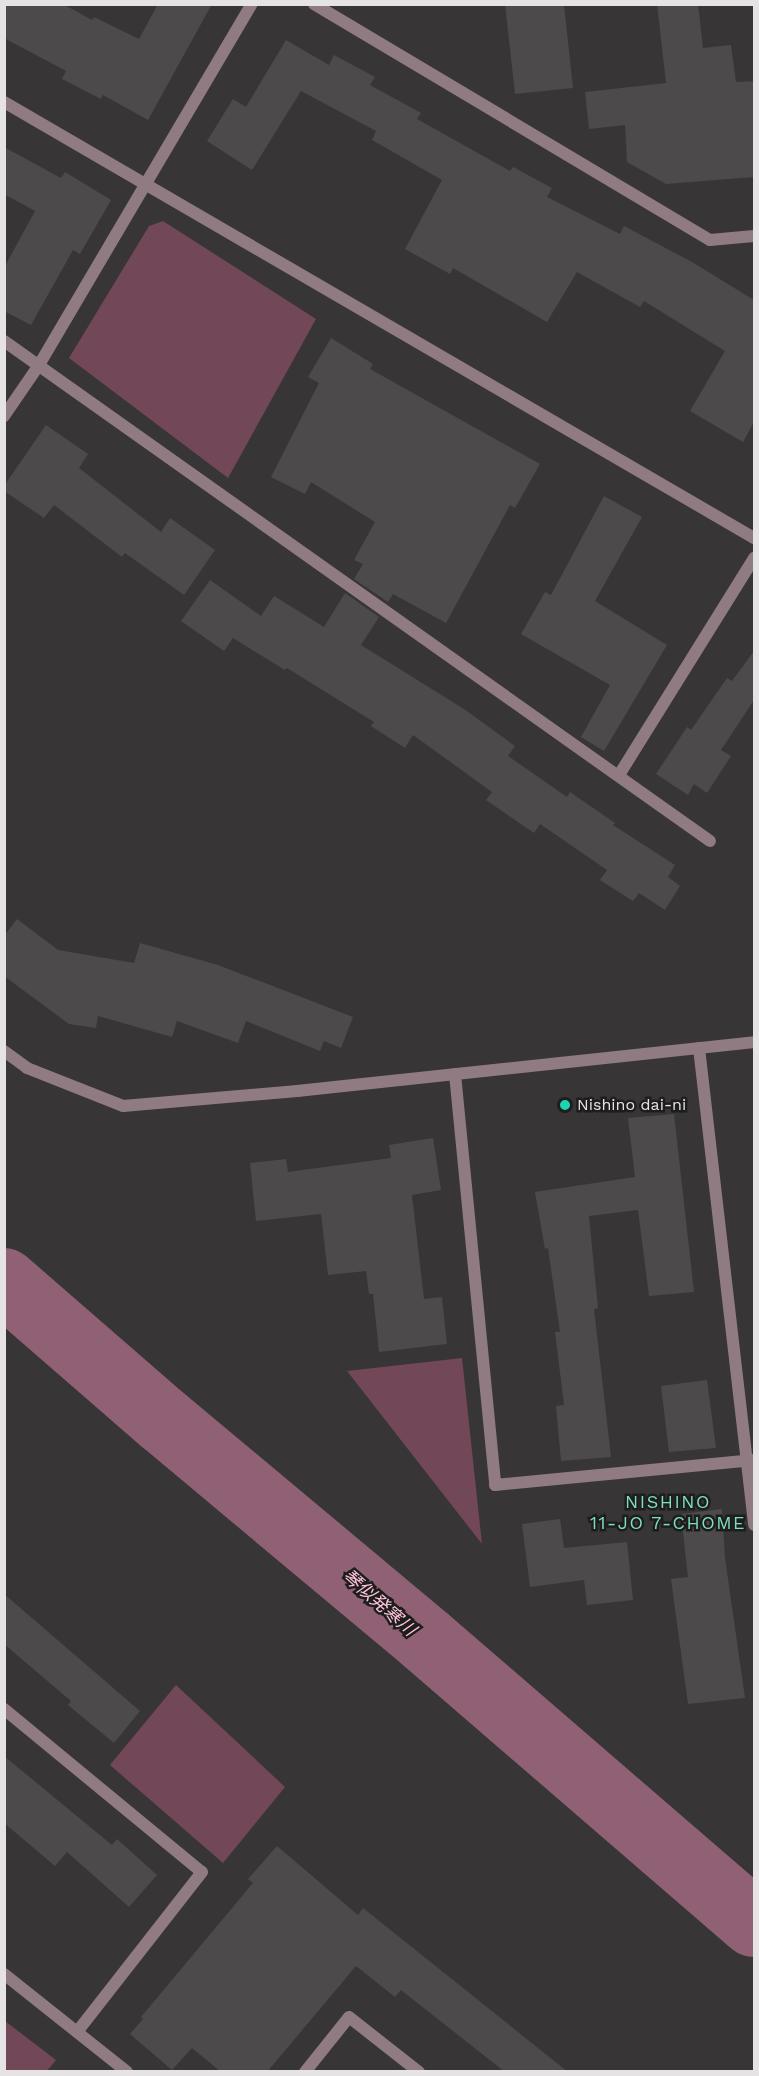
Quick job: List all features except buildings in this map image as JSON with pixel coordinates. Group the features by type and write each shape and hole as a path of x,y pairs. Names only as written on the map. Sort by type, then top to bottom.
{"street":[{"path":"4,416 39,365 252,4"},
{"path":"314,4 710,240 754,236"},
{"path":"4,102 146,182 754,538"},
{"path":"4,340 710,841"},
{"path":"619,775 754,558"},
{"path":"4,1051 27,1068 123,1106 754,1042"},
{"path":"699,1048 751,1460 754,1525"},
{"path":"454,1074 495,1485 751,1460"},
{"path":"4,1710 202,1872 77,2032"},
{"path":"4,1974 127,2072"},
{"path":"305,2072 349,2017 419,2072"}],"shaded area":[{"path":"163,221 316,319 228,478 69,358 149,226"},
{"path":"462,1358 482,1544 347,1371"},
{"path":"176,1685 285,1787 223,1863 110,1765"},
{"path":"5,2021 56,2060 47,2071 5,2071"}],"waterway":[{"name":"琴似発寒川","path":"4,1282 163,1420 426,1640 754,1923"}],"place":[{"name":"Nishino dai-ni","path":"565,1105"}],"district":[{"name":"NISHINO 11-JO 7-CHOME","path":"668,1513"}]}
